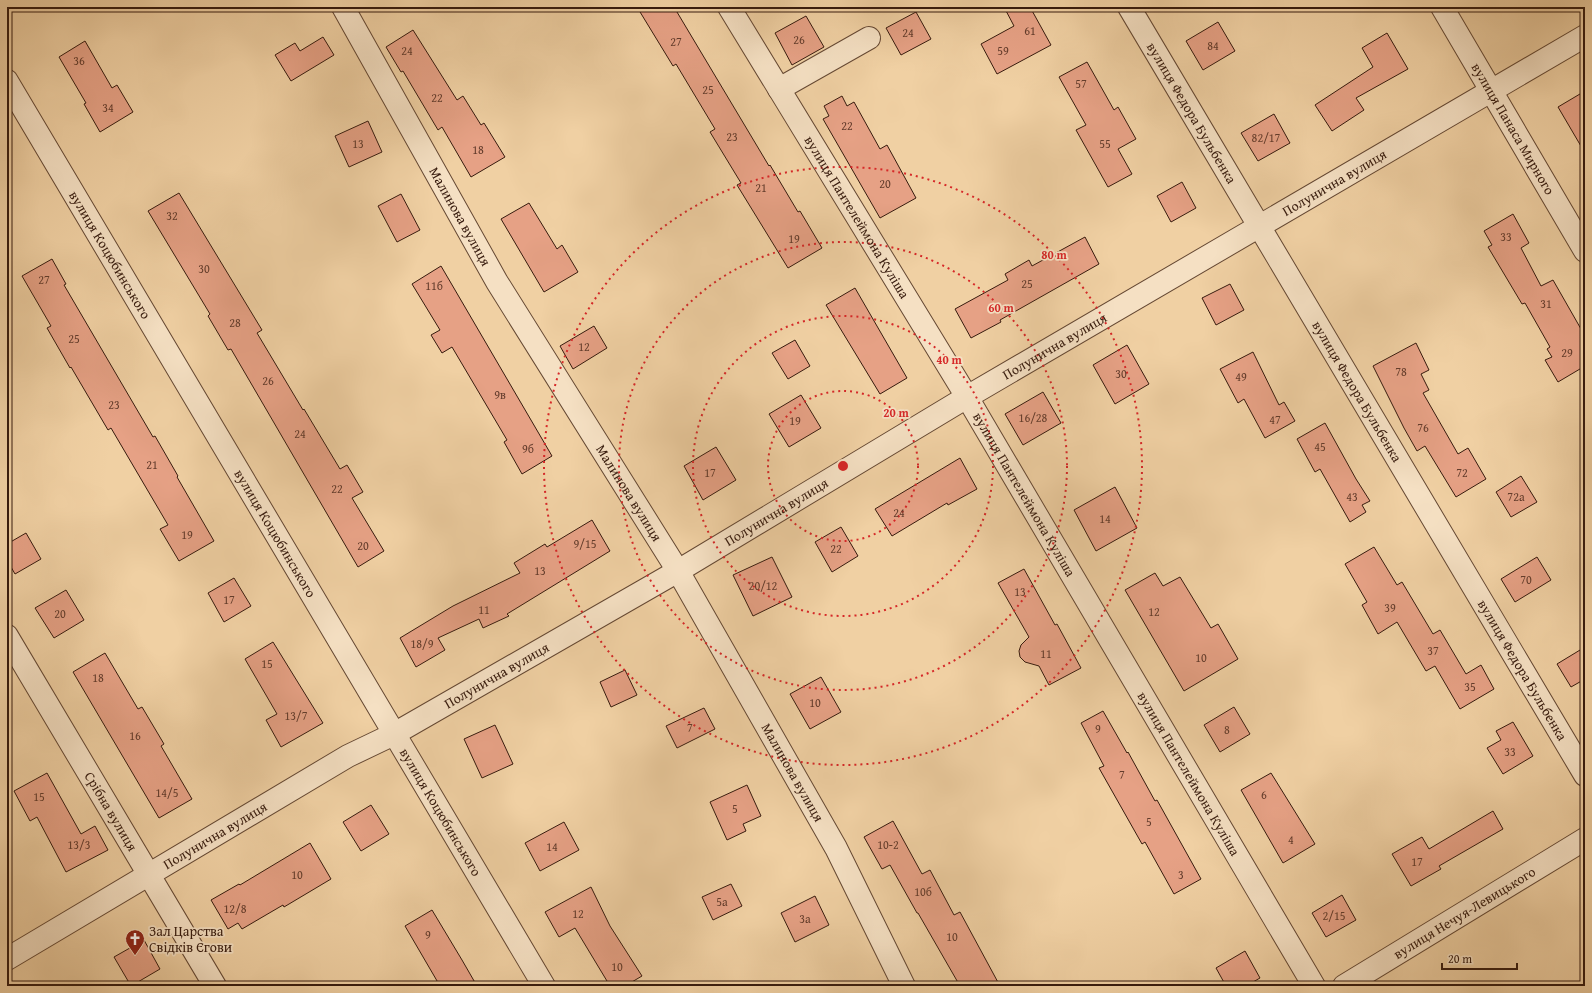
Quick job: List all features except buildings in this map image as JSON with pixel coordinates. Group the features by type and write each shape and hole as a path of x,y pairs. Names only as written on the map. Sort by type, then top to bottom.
{"street":[{"name":"Малинова вулиця","path":"343,7 498,282 678,571 836,848 904,986"},
{"name":"вулиця Пантелеймона Куліша","path":"729,7 967,397 1314,986"},
{"name":"вулиця Федора Бульбенка","path":"1129,7 1260,225 1585,775"},
{"name":"вулиця Панаса Мирного","path":"1442,7 1585,251"},
{"name":"Полунична вулиця","path":"7,959 348,756 394,734 678,571 967,397 1585,36"},
{"path":"779,89 869,38"},
{"name":"вулиця Коцюбинського","path":"7,81 544,986"},
{"name":"Срібна вулиця","path":"7,636 215,986"},
{"name":"вулиця Нечуя-Левицького","path":"1344,986 1585,838"}],"place":[{"name":"Зал Царства Свідків Єгови","path":"135,956"}]}
